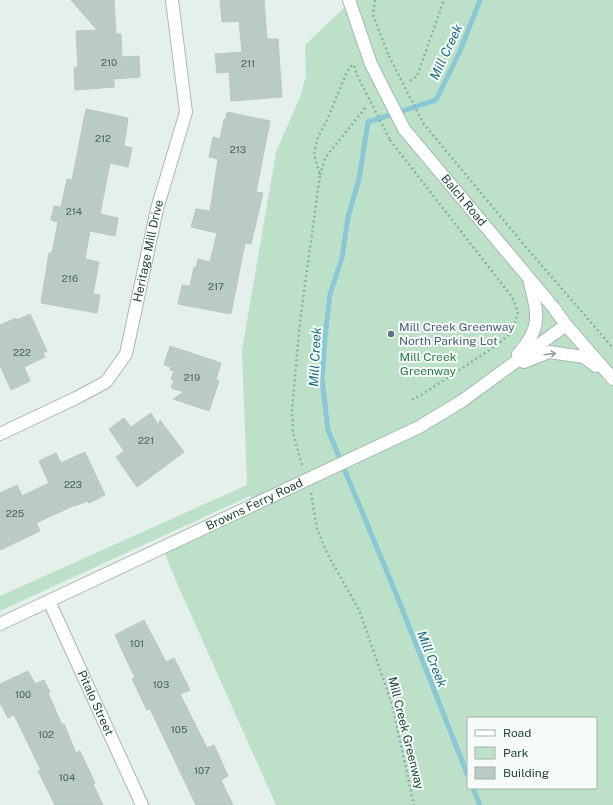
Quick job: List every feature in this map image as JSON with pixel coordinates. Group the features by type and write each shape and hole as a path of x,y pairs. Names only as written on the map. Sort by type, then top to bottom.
{"street":[{"name":"Heritage Mill Drive","path":"0,434 106,382 126,354 157,209 186,112 172,0"},
{"name":"Balch Road","path":"349,0 371,64 404,129 566,325 613,379"},
{"name":"Browns Ferry Road","path":"501,372 528,343 537,325 537,308 530,280"},
{"name":"Browns Ferry Road","path":"0,624 419,427 462,401 566,325"},
{"name":"Browns Ferry Road","path":"501,372 549,352 584,358 613,379"},
{"name":"Pitalo Street","path":"49,601 142,805"}],"path":[{"path":"375,0 373,15 389,56 423,123 525,246 613,348"},
{"path":"410,80 417,76 444,0"},
{"path":"320,175 314,154 318,137 327,120 346,74 353,63"},
{"path":"357,75 390,140 512,297 518,312 512,331 496,346 411,400"},
{"path":"304,470 293,433 292,410 300,321 320,175 325,158 366,107"},
{"name":"Mill Creek Greenway","path":"310,489 317,529 327,553 359,610 390,696 414,805"}],"green space":[{"name":"Mill Creek Greenway","path":"349,0 613,0 613,805 276,805 162,547 252,505 250,496 0,611 0,596 247,485 242,350 276,152 300,97 306,76 305,45 349,3"}],"building":[{"path":"71,0 114,0 116,34 121,34 122,57 139,56 140,77 114,79 114,87 75,90 74,68 78,67 76,31 97,30"},
{"path":"220,0 264,0 267,39 278,39 282,97 231,101 229,72 217,73 215,54 242,52 239,21 222,22"},
{"path":"86,109 128,118 124,146 132,148 128,167 110,163 100,214 118,218 115,236 90,231 85,259 99,262 93,294 100,295 97,313 41,303 49,253 52,253 58,222 51,220 54,206 61,207 67,179 72,180"},
{"path":"227,112 270,121 256,192 263,193 251,244 245,243 231,314 178,304 182,285 190,286 194,267 196,268 198,259 210,262 217,233 191,227 196,209 210,211 218,159 209,157 213,137 220,139"},
{"path":"30,314 47,351 43,353 45,357 24,367 30,381 11,390 0,365 0,325"},
{"path":"170,346 221,363 216,380 219,381 209,411 173,399 184,392 171,388 174,380 171,379 174,371 170,370 171,367 164,365"},
{"path":"151,413 158,425 160,420 184,452 137,487 116,457 124,451 109,429 124,418 131,427"},
{"path":"85,452 105,495 89,503 87,501 75,505 36,523 40,531 0,550 0,493 17,485 22,496 49,483 39,461 56,453 61,463"},
{"path":"144,620 166,662 174,658 190,690 180,694 207,748 214,745 228,776 221,780 233,805 196,805 150,709 147,710 132,679 135,678 115,635"},
{"path":"28,671 35,684 44,680 62,725 64,724 76,753 80,751 95,783 93,784 103,805 55,805 38,771 41,770 14,715 8,718 0,703 0,684"}],"waterway":[{"name":"Mill Creek","path":"467,773 397,596 328,430 322,379 330,294 342,258 348,217 359,179 368,122 436,100 460,51 480,0"},
{"name":"Mill Creek","path":"473,789 480,805"}],"place":[{"name":"Mill Creek Greenway North Parking Lot","path":"391,334"}]}
